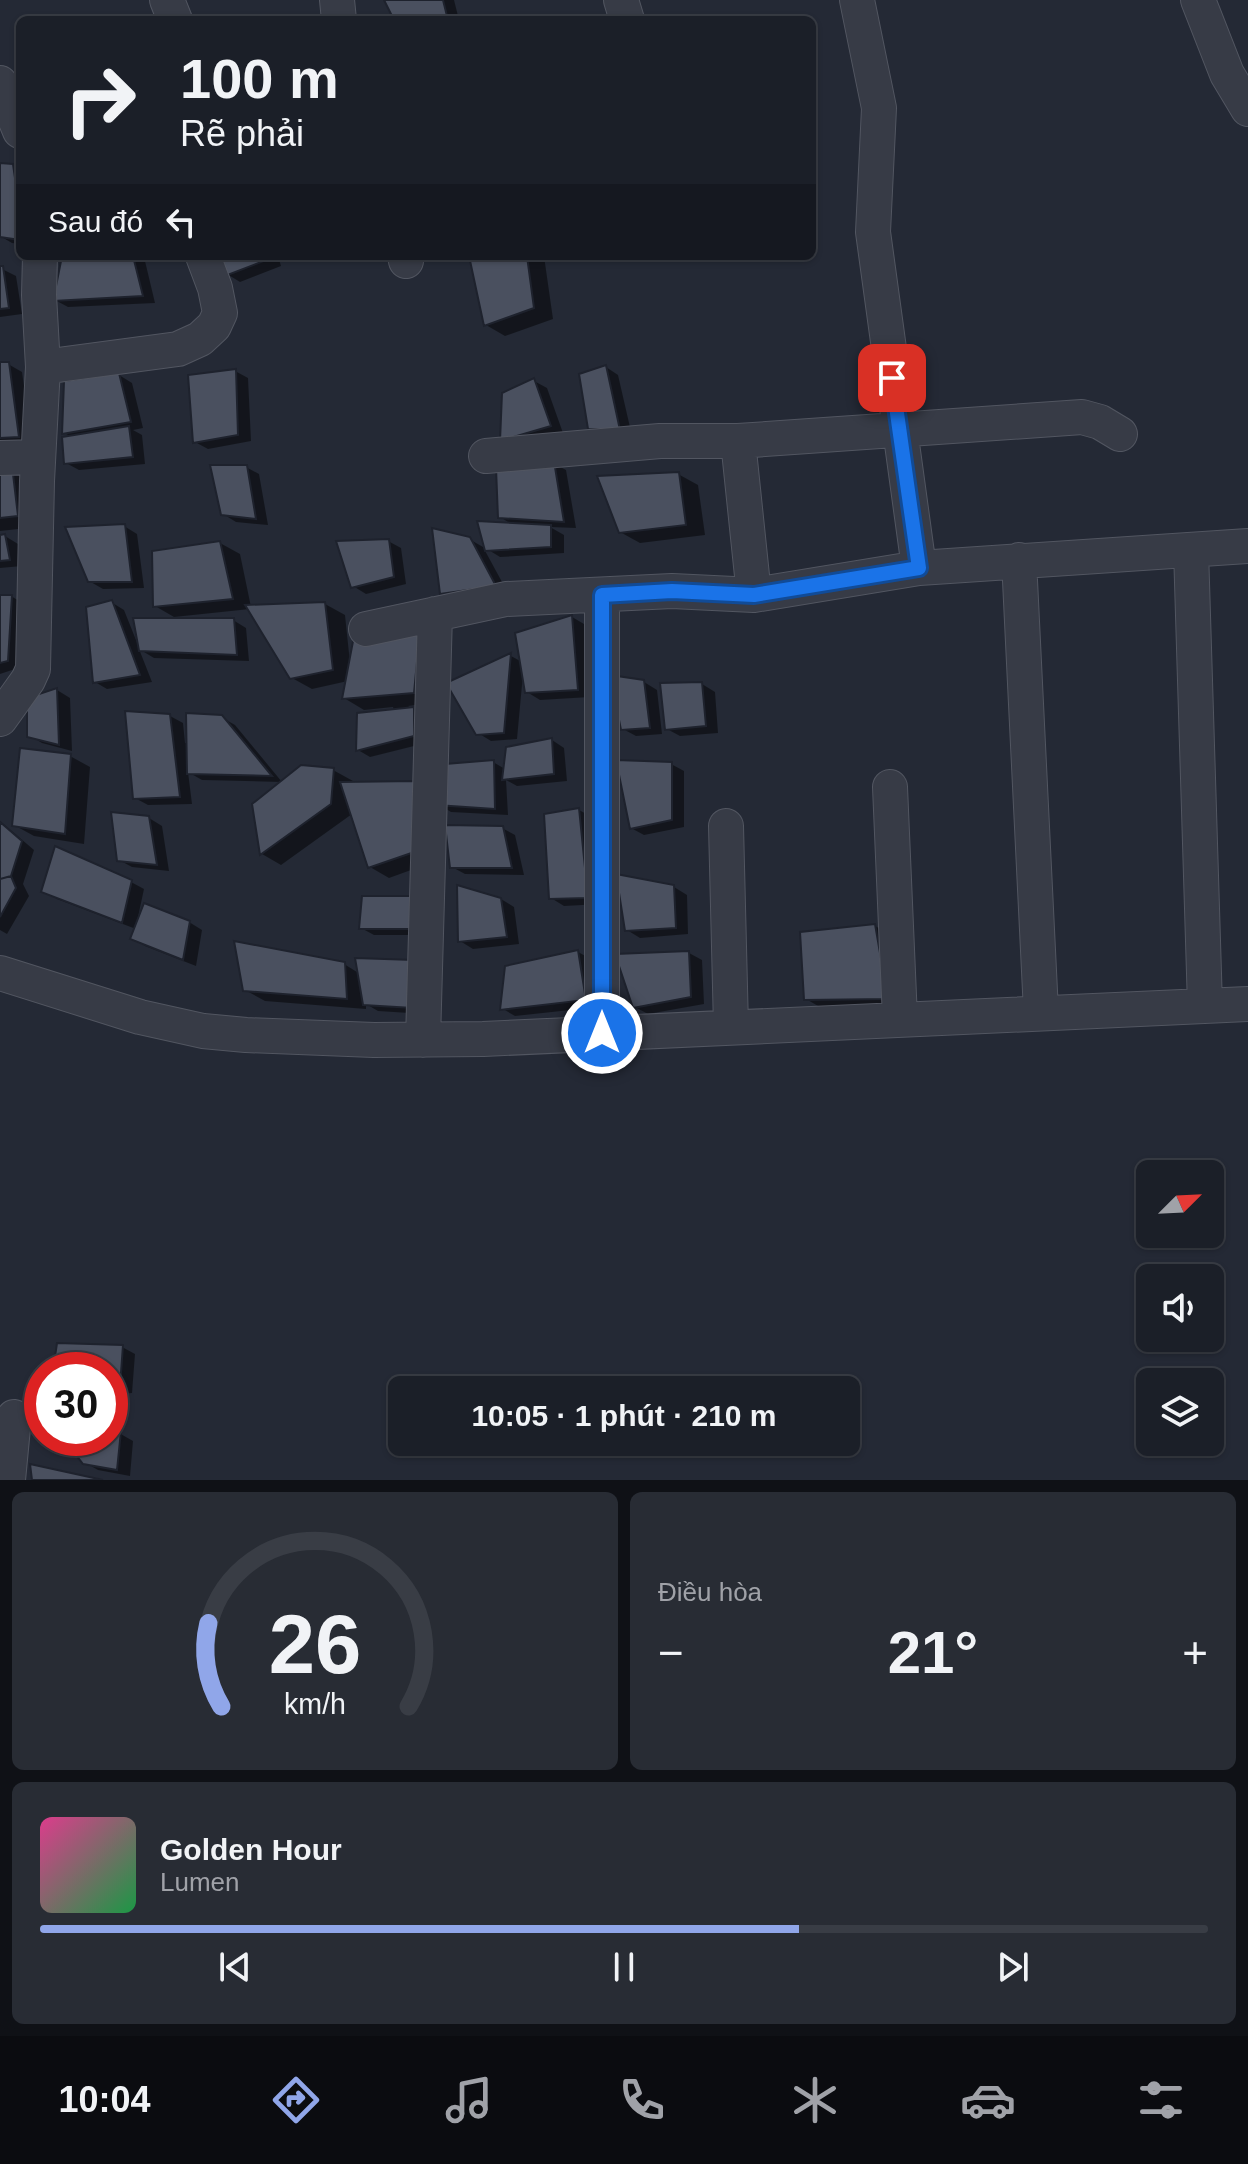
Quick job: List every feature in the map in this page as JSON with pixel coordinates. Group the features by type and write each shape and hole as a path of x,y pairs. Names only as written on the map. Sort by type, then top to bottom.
{"street":[{"path":"857,0 879,108 873,232 919,568"},
{"path":"1198,0 1227,74 1248,109"},
{"path":"0,83 16,119"},
{"path":"0,719 33,669 43,367 40,260"},
{"path":"43,367 178,349 200,339 214,326 220,313 204,260"},
{"path":"486,456 660,441 738,441 1082,417 1100,422 1120,434"},
{"path":"738,441 754,595"},
{"path":"0,458 38,457"},
{"path":"366,629 506,599 672,591 754,595 919,568 1248,546"},
{"path":"1191,550 1205,1006"},
{"path":"1019,560 1041,1012"},
{"path":"602,595 602,1033"},
{"path":"423,1040 435,614"},
{"path":"890,787 900,1019"},
{"path":"726,826 731,1027"},
{"path":"0,973 140,1017 203,1031 342,1039 423,1040 1248,1004"},
{"path":"8,1480 14,1417"}],"building":[{"path":"384,0 443,0 447,16 392,16"},
{"path":"0,163 13,164 16,239 0,237"},
{"path":"61,260 134,260 143,296 53,301"},
{"path":"220,260 266,260 225,276"},
{"path":"470,260 528,260 534,308 484,326"},
{"path":"0,266 3,266 9,308 0,309"},
{"path":"0,362 9,362 19,437 0,438"},
{"path":"606,365 620,430 588,429 579,374"},
{"path":"236,369 238,435 193,443 188,375"},
{"path":"119,373 131,422 62,434 64,381"},
{"path":"534,378 551,426 500,441 502,393"},
{"path":"129,426 133,457 64,464 62,437"},
{"path":"11,457 18,516 0,518 0,458"},
{"path":"554,461 564,522 498,518 496,468"},
{"path":"210,465 247,465 256,519 221,515"},
{"path":"679,472 686,525 619,533 597,476"},
{"path":"477,521 551,525 551,547 485,551"},
{"path":"125,524 132,582 88,582 65,527"},
{"path":"432,528 470,537 496,586 440,594"},
{"path":"5,534 10,560 0,561 0,535"},
{"path":"389,539 394,577 351,588 336,541"},
{"path":"220,541 233,599 153,607 152,551"},
{"path":"0,595 12,595 8,661 0,663"},
{"path":"112,600 140,675 93,683 86,607"},
{"path":"325,602 333,670 290,679 245,605"},
{"path":"572,615 578,690 525,693 515,633"},
{"path":"133,618 234,618 237,655 139,651"},
{"path":"420,630 414,693 342,699 354,636"},
{"path":"511,653 504,733 476,735 446,683"},
{"path":"610,675 644,680 650,728 621,730"},
{"path":"702,682 706,726 665,730 660,683"},
{"path":"57,688 59,745 27,737 27,698"},
{"path":"414,707 414,736 356,751 357,713"},
{"path":"125,711 170,714 180,797 133,799"},
{"path":"186,713 222,715 272,776 187,774"},
{"path":"552,738 554,774 502,780 506,747"},
{"path":"20,748 71,754 65,834 12,826"},
{"path":"494,760 495,809 436,805 445,764"},
{"path":"616,760 672,762 672,820 630,829"},
{"path":"301,765 334,768 331,804 260,855 252,804"},
{"path":"416,781 426,848 368,868 340,782"},
{"path":"579,808 588,898 549,899 544,814"},
{"path":"111,812 149,816 157,865 117,861"},
{"path":"0,822 22,841 11,876 0,879"},
{"path":"445,825 503,826 512,868 450,868"},
{"path":"55,846 132,880 122,923 41,892"},
{"path":"616,874 674,885 676,928 625,931"},
{"path":"11,876 16,888 0,917 0,879"},
{"path":"457,885 501,898 507,937 458,942"},
{"path":"362,896 415,896 416,929 359,929"},
{"path":"144,903 190,921 183,960 130,939"},
{"path":"875,924 888,999 804,1000 800,932"},
{"path":"234,941 345,962 347,999 243,991"},
{"path":"578,950 586,1000 500,1010 505,966"},
{"path":"689,951 691,997 633,1008 615,954"},
{"path":"355,958 414,960 413,1008 363,1005"},
{"path":"57,1343 123,1345 122,1352 56,1352"},
{"path":"77,1456 118,1456 117,1470 83,1464"},
{"path":"30,1464 103,1480 32,1480"}],"route":[{"path":"602,1033 602,595 672,591 754,595 919,568 892,378"}]}
